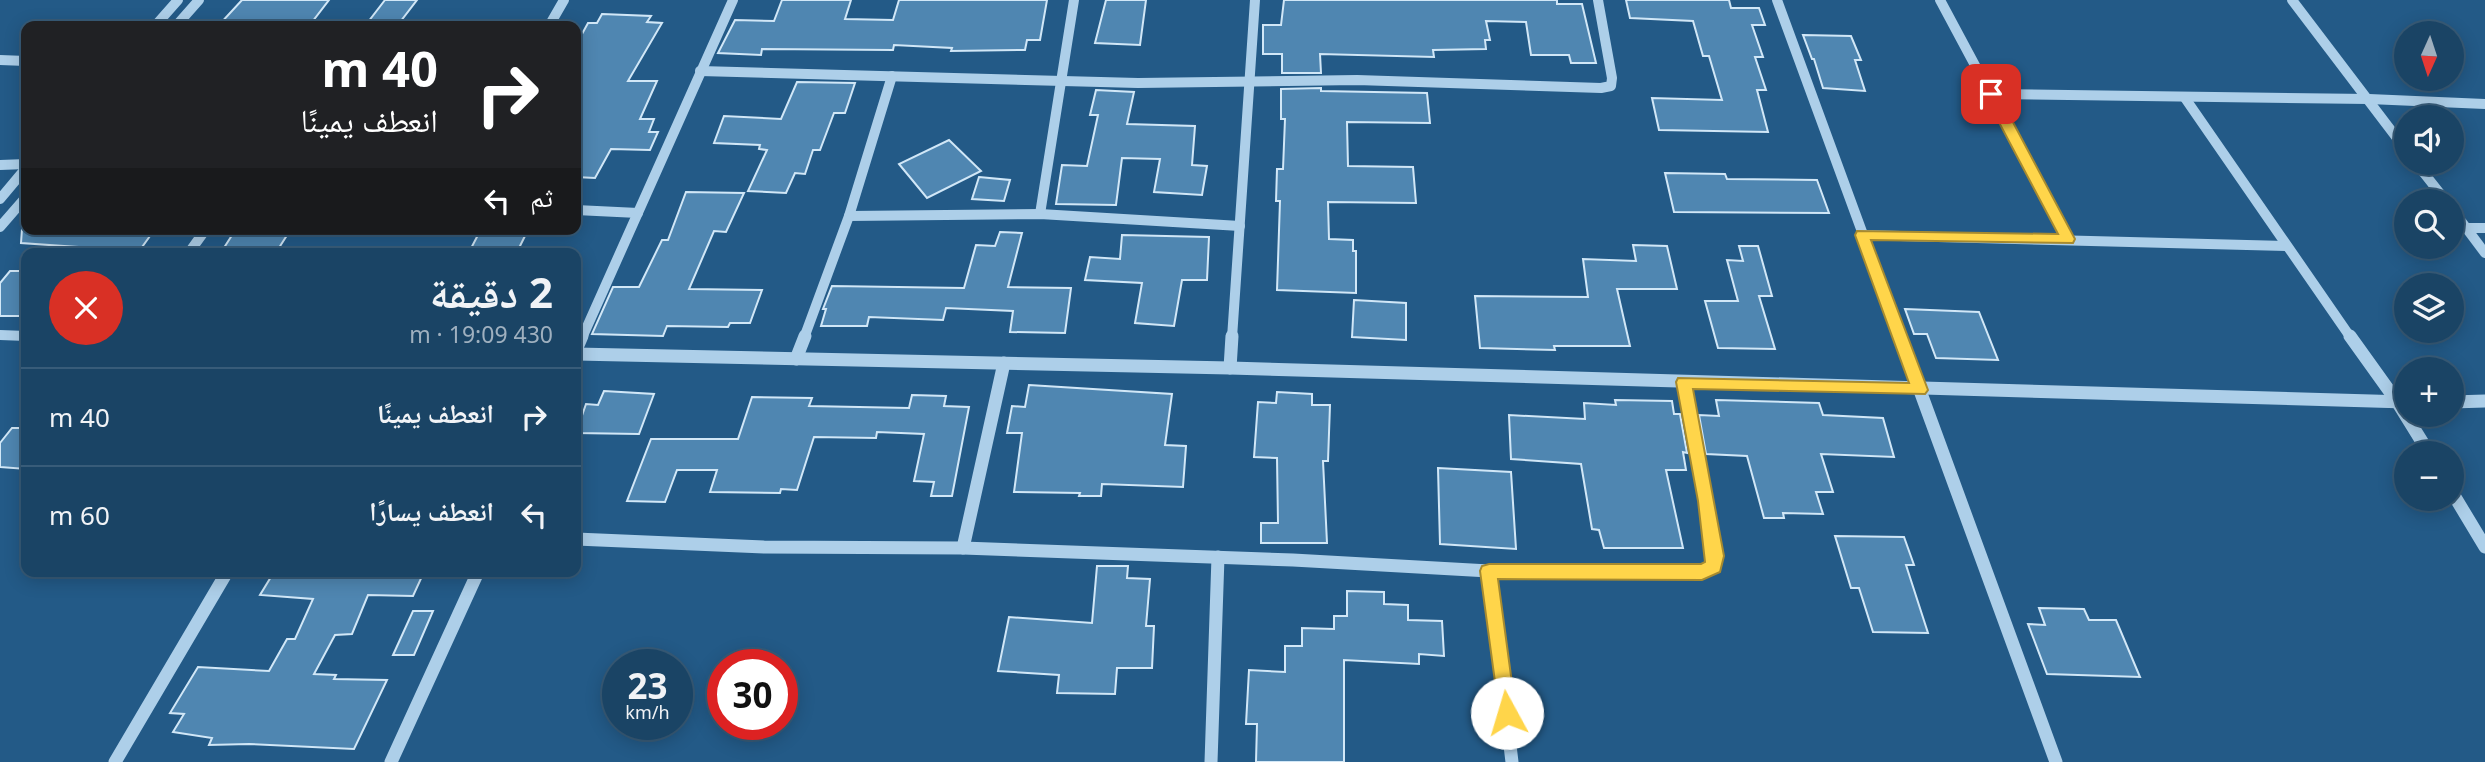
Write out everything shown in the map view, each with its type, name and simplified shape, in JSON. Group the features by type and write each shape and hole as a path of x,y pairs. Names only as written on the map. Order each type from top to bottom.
{"street":[{"path":"159,21 178,0"},
{"path":"180,21 199,0"},
{"path":"552,21 564,0"},
{"path":"581,341 733,0"},
{"path":"1040,214 1074,0"},
{"path":"1230,368 1255,0"},
{"path":"700,71 1060,81 1357,80 1601,88 1611,86 1612,78 1598,0"},
{"path":"1777,0 2056,762"},
{"path":"1940,0 2068,239"},
{"path":"2292,0 2394,133"},
{"path":"0,60 21,61"},
{"path":"796,359 849,215 892,76"},
{"path":"1991,94 2368,99 2485,104"},
{"path":"2185,98 2286,246 2394,392"},
{"path":"0,165 21,166"},
{"path":"0,199 21,172"},
{"path":"2425,175 2437,189"},
{"path":"0,227 21,203"},
{"path":"581,210 638,213"},
{"path":"849,215 1040,214 1240,226"},
{"path":"2464,225 2485,253"},
{"path":"2466,228 2485,228"},
{"path":"1862,235 2286,246"},
{"path":"0,335 21,336"},
{"path":"581,352 1230,368 2394,403"},
{"path":"963,548 1004,363"},
{"path":"581,539 764,547 963,548 1218,557 1489,571 1702,572 1713,566 1715,556 1684,382"},
{"path":"2464,402 2485,401"},
{"path":"2463,511 2485,547"},
{"path":"1211,762 1218,557"},
{"path":"1489,571 1512,762"},
{"path":"115,762 224,577"},
{"path":"391,762 476,577"}],"building":[{"path":"242,0 329,0 313,21 223,21"},
{"path":"385,0 417,0 401,21 369,21"},
{"path":"782,0 851,0 845,19 893,20 899,0 1047,0 1040,40 1027,40 1025,50 951,51 952,48 894,45 893,50 762,49 761,55 718,53 735,20 774,21"},
{"path":"1106,0 1146,0 1140,45 1095,43"},
{"path":"1284,0 1557,0 1557,4 1582,4 1596,63 1571,63 1569,55 1531,55 1526,22 1486,21 1490,40 1485,40 1486,49 1433,50 1434,57 1320,54 1321,73 1282,73 1282,54 1263,54 1263,25 1281,25"},
{"path":"1626,0 1729,0 1731,8 1759,8 1765,25 1752,25 1763,57 1755,57 1766,90 1757,90 1768,132 1659,130 1652,98 1722,100 1709,56 1703,56 1693,21 1630,18"},
{"path":"602,14 651,16 647,22 662,23 628,81 657,81 640,119 654,119 649,132 658,132 650,150 611,149 595,178 581,177 581,36 588,23 597,23"},
{"path":"1803,35 1851,36 1861,60 1855,60 1865,91 1823,88"},
{"path":"797,82 855,83 845,113 834,113 820,150 813,150 805,174 795,173 786,193 748,191 767,150 759,149 760,145 714,143 724,116 781,119"},
{"path":"1321,88 1321,91 1427,93 1430,123 1347,122 1348,166 1413,167 1416,203 1328,202 1329,239 1353,240 1353,251 1356,251 1356,293 1277,290 1280,201 1276,201 1277,169 1283,169 1285,119 1281,119 1281,89"},
{"path":"1096,90 1134,92 1127,124 1195,126 1192,165 1207,166 1202,195 1154,192 1160,159 1122,158 1116,205 1056,204 1062,165 1087,166 1098,115 1090,115"},
{"path":"949,140 981,171 927,198 899,164"},
{"path":"1665,173 1725,174 1727,179 1817,180 1829,213 1674,212"},
{"path":"979,177 1010,180 1004,201 972,199"},
{"path":"686,192 744,193 726,232 714,231 689,289 762,290 750,323 730,323 728,327 667,326 663,336 592,334 613,287 639,287 662,240 668,240"},
{"path":"1000,232 1022,233 1008,287 1071,288 1065,333 1010,332 1013,311 946,308 943,320 869,317 867,326 821,326 826,309 823,309 832,286 964,288 976,245 995,246"},
{"path":"22,235 151,235 141,248 21,243"},
{"path":"232,235 287,235 279,248 224,248"},
{"path":"478,235 526,235 519,248 471,248"},
{"path":"1122,235 1209,237 1207,280 1182,280 1174,326 1135,323 1142,283 1085,280 1090,257 1120,259"},
{"path":"1633,245 1667,246 1677,289 1617,289 1630,346 1554,346 1555,350 1480,348 1475,296 1588,297 1583,259 1636,261"},
{"path":"1739,246 1758,246 1772,296 1759,296 1775,349 1718,348 1705,301 1738,301 1727,260 1743,261"},
{"path":"10,271 21,271 21,316 0,316 0,283"},
{"path":"1354,300 1406,303 1406,340 1352,337"},
{"path":"1905,309 1979,312 1998,360 1936,358 1927,334 1914,334"},
{"path":"1029,385 1172,394 1165,445 1186,446 1183,487 1102,484 1101,496 1014,492 1022,433 1007,433 1012,406 1025,407"},
{"path":"604,391 654,394 639,434 581,433 581,418 586,404 598,405"},
{"path":"1277,392 1312,394 1312,405 1330,405 1328,461 1323,461 1327,543 1261,543 1261,523 1278,523 1277,458 1254,457 1258,402 1276,403"},
{"path":"912,395 946,396 944,406 969,407 952,496 931,496 934,482 914,481 924,434 877,432 876,438 814,437 797,490 781,489 780,493 710,492 717,470 677,470 665,502 627,501 651,439 738,439 752,397 812,398 809,406 909,408"},
{"path":"1615,400 1672,401 1674,414 1680,414 1687,453 1683,452 1686,470 1666,470 1683,548 1604,548 1599,530 1592,529 1581,464 1511,459 1509,415 1585,419 1584,403 1616,405"},
{"path":"1716,400 1819,403 1823,415 1883,418 1894,457 1821,454 1833,492 1816,492 1823,514 1783,513 1784,518 1764,518 1747,456 1706,454 1699,415 1719,416"},
{"path":"12,428 21,428 21,469 0,467 0,443"},
{"path":"1438,468 1511,472 1516,549 1440,544"},
{"path":"1835,536 1904,537 1914,565 1906,565 1928,633 1873,632 1859,588 1851,588"},
{"path":"1097,566 1128,566 1127,578 1150,579 1146,626 1154,626 1152,668 1117,668 1115,694 1057,693 1059,675 998,671 1009,617 1092,623"},
{"path":"271,577 422,577 413,596 368,595 352,634 335,635 314,674 336,675 334,679 387,680 354,749 249,744 209,745 212,738 173,732 184,714 170,713 198,667 269,671 287,639 295,639 313,599 260,595"},
{"path":"1347,591 1384,592 1384,604 1408,605 1408,620 1442,621 1444,656 1419,654 1419,664 1344,660 1344,762 1256,762 1257,724 1246,724 1249,670 1285,672 1285,646 1302,646 1302,628 1334,629 1334,616 1347,616"},
{"path":"2039,608 2084,609 2089,620 2116,620 2140,677 2047,674 2028,624 2045,625"},
{"path":"413,611 433,611 414,655 393,655"}],"route":[{"path":"1507,713 1489,571 1702,572 1713,566 1715,556 1707,501 1684,382 1920,390 1862,235 2068,239 1991,94"}]}
